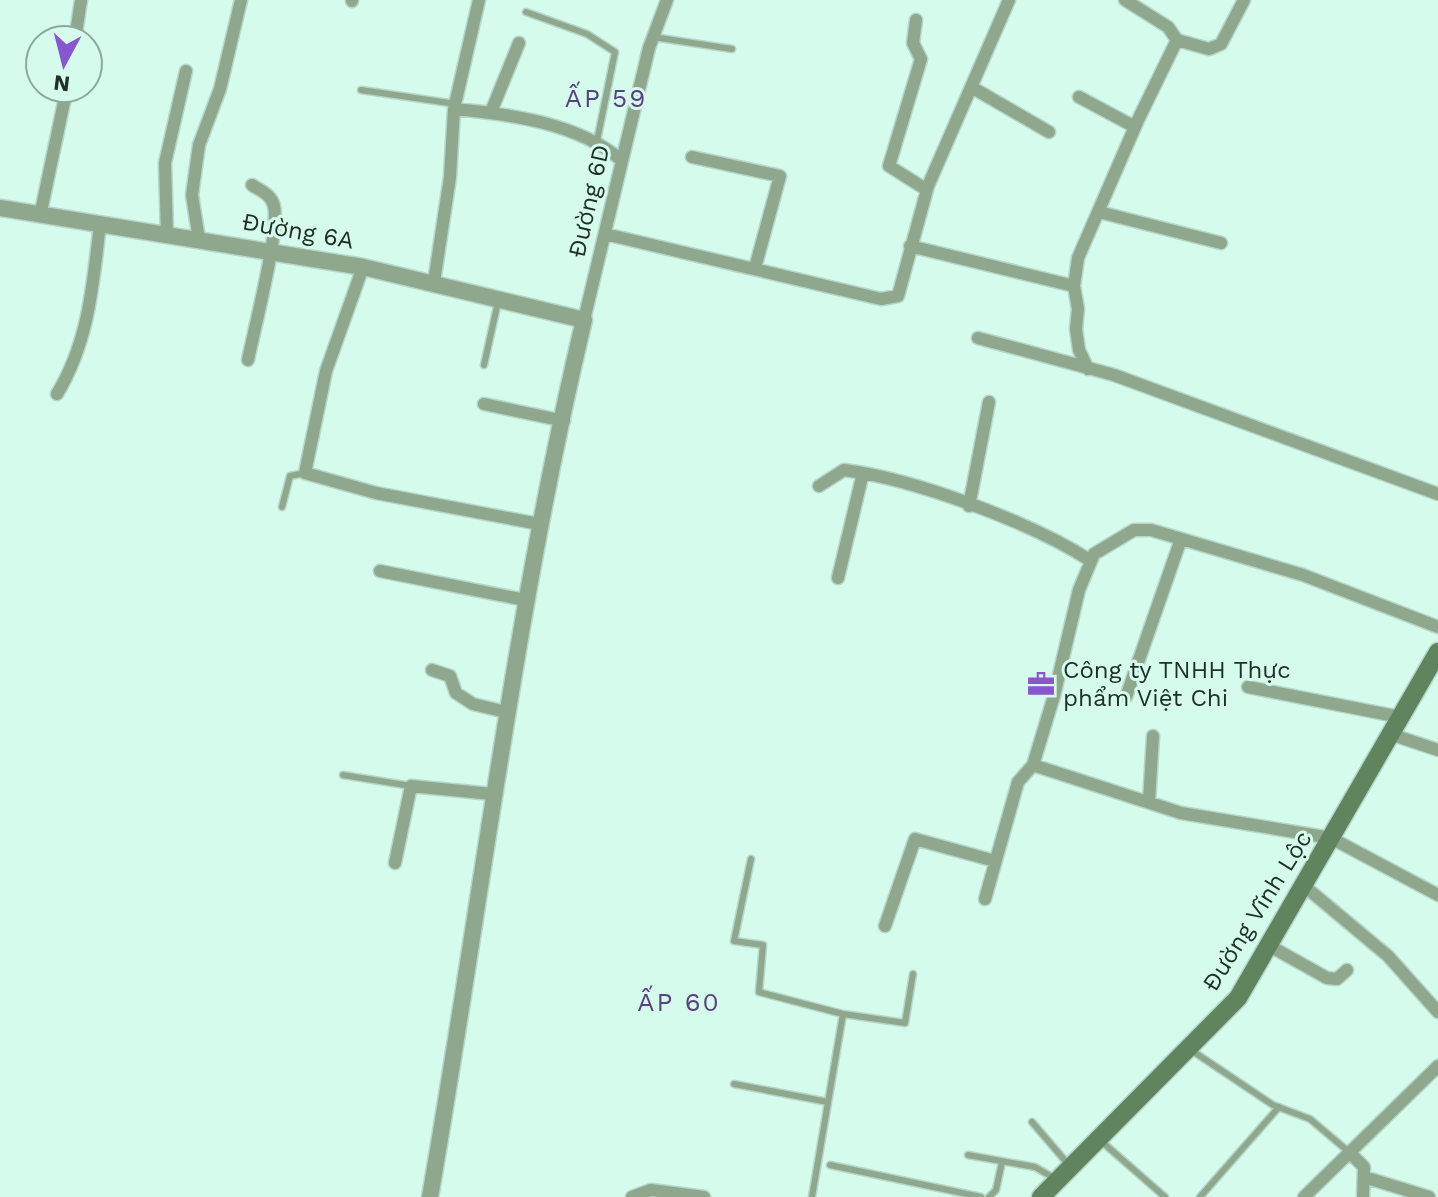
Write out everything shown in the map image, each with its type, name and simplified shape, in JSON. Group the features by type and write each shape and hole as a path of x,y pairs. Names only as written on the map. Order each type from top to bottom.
{"main road":[{"name":"Đường Vĩnh Lộc","path":"1041,1197 1238,998 1438,652"}],"street":[{"path":"77,24 81,0"},
{"path":"199,239 192,195 199,145 220,89 241,0"},
{"path":"434,282 450,177 455,107 479,0"},
{"name":"Đường 6D","path":"584,320 621,160 653,37 667,0"},
{"path":"605,234 881,299 898,296 927,190 1009,0"},
{"path":"1125,0 1168,27 1177,40 1209,49 1221,44 1244,0"},
{"path":"916,20 913,43 921,59 889,166 927,190"},
{"path":"1088,369 1079,350 1076,329 1078,309 1074,286 1078,258 1177,40"},
{"path":"491,112 519,43"},
{"path":"167,234 165,163 186,71"},
{"path":"973,88 1049,132"},
{"path":"1079,97 1135,127"},
{"path":"40,216 64,104"},
{"path":"455,107 491,112 597,141 621,160"},
{"path":"692,157 780,176 755,268"},
{"path":"248,360 270,251 274,206 268,195 252,185"},
{"name":"Đường 6A","path":"0,208 363,267 584,320"},
{"path":"1099,212 1221,243"},
{"path":"57,394 70,373 85,329 100,224"},
{"path":"910,246 1074,286"},
{"path":"363,267 326,371 305,473 376,493 539,524"},
{"path":"430,1197 525,600 584,320"},
{"path":"978,338 1088,369 1438,494"},
{"path":"969,506 989,402"},
{"path":"484,404 564,421"},
{"path":"819,486 844,470 911,485 1052,538 1091,561"},
{"path":"838,578 863,473"},
{"path":"985,899 1018,782 1033,765 1054,696 1079,590 1094,554 1134,530 1151,530 1303,575 1438,627"},
{"path":"1126,697 1181,539"},
{"path":"380,571 525,600"},
{"path":"432,670 450,676 456,693 473,704 506,712"},
{"path":"1248,687 1289,698 1400,717"},
{"path":"1390,734 1438,750"},
{"path":"1149,802 1153,736"},
{"path":"1033,765 1195,816 1331,838 1438,895"},
{"path":"395,863 411,786 492,794"},
{"path":"885,926 915,839 995,861"},
{"path":"1303,885 1388,956 1438,1012"},
{"path":"1268,945 1327,978 1337,979 1347,970"},
{"path":"1304,1197 1438,1066"},
{"path":"1351,1154 1364,1167 1363,1197"},
{"path":"1364,1177 1429,1197"},
{"path":"632,1197 651,1190 704,1197"}],"lane":[{"path":"526,12 587,34 615,52 597,141"},
{"path":"653,37 732,49"},
{"path":"361,90 455,107"},
{"path":"484,365 498,298"},
{"path":"282,507 290,476 305,473"},
{"path":"343,775 411,786"},
{"path":"751,859 734,941 763,945 759,992 843,1014 905,1023 913,974"},
{"path":"812,1197 843,1014"},
{"path":"1187,1047 1242,1087 1310,1119 1351,1154"},
{"path":"734,1084 828,1102"},
{"path":"1200,1197 1279,1107"},
{"path":"1032,1122 1063,1174"},
{"path":"1099,1139 1165,1197"},
{"path":"968,1155 1063,1174"},
{"path":"989,1197 996,1190 1002,1162"},
{"path":"830,1165 981,1197"}],"place":[{"name":"Công ty TNHH Thực phẩm Việt Chi","path":"1041,684"}],"district":[{"name":"ẤP 59","path":"606,98"},
{"name":"ẤP 60","path":"679,1002"}]}
